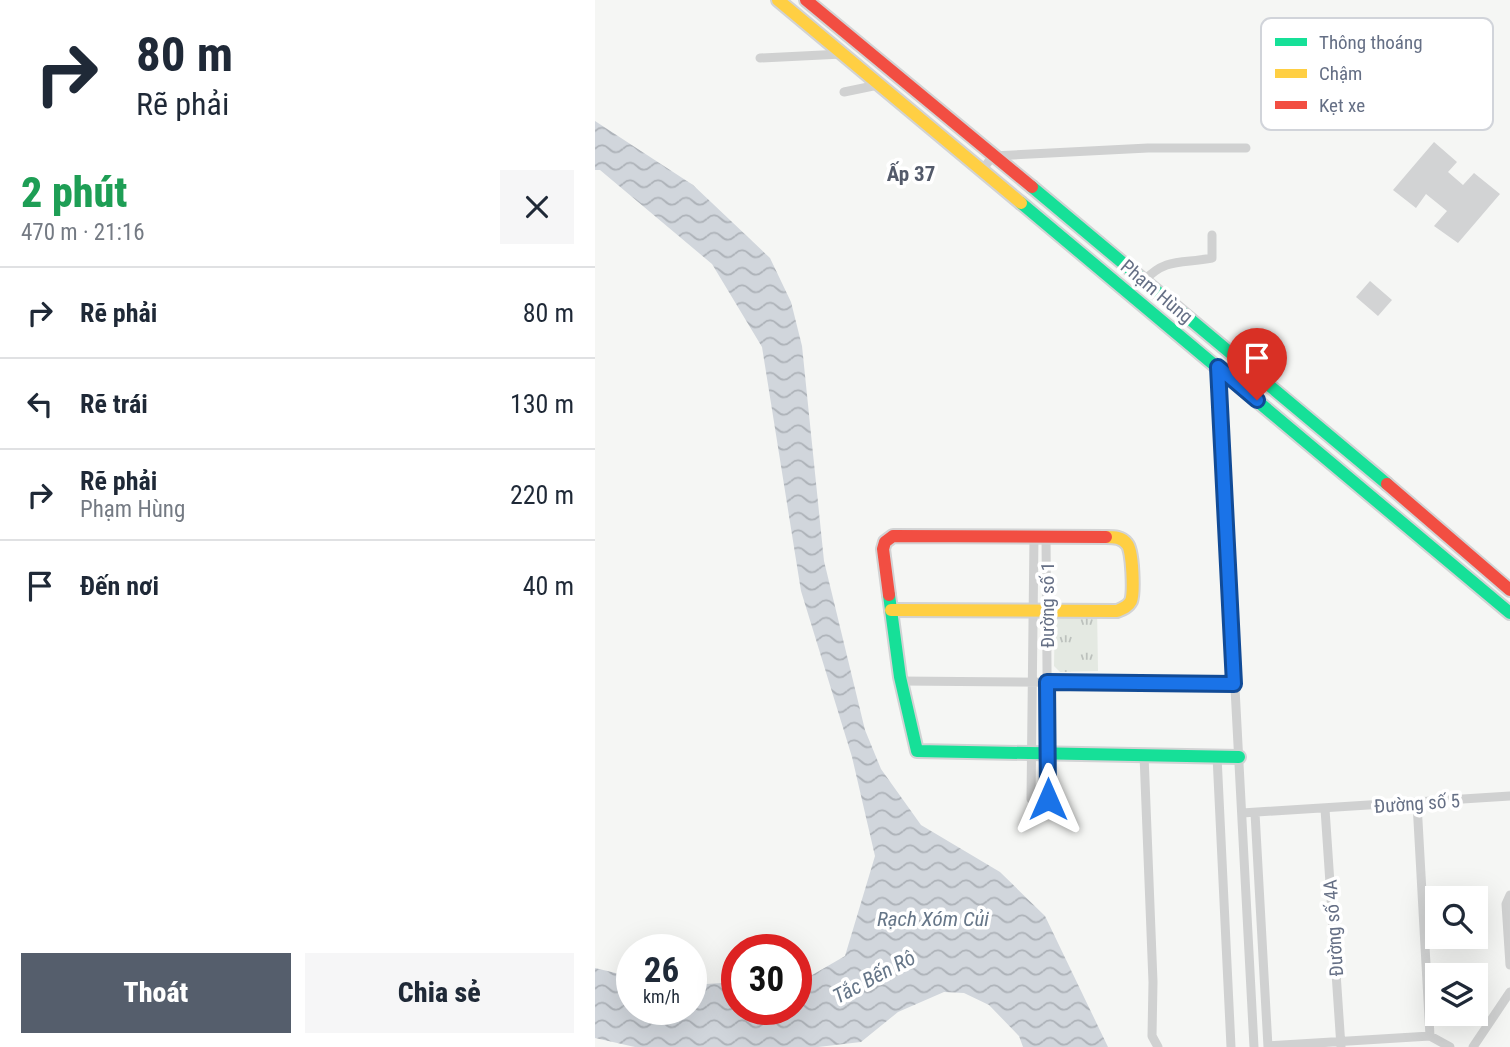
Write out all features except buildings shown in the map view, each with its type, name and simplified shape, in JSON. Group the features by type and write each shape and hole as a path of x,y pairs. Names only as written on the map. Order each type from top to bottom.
{"main road":[{"name":"Phạm Hùng","path":"778,0 1510,613"},
{"name":"Phạm Hùng","path":"806,0 1305,413 1510,590"},
{"path":"891,610 1117,611 1126,607 1132,599 1131,552 1127,543 1117,537 894,536 885,542 883,549 891,610 901,681 917,751 1239,757"}],"street":[{"path":"760,58 842,54"},
{"path":"843,92 879,85"},
{"path":"982,170 993,156 1148,148 1246,148"},
{"path":"1144,281 1167,264 1212,258 1212,235"},
{"path":"1218,367 1254,1047"},
{"path":"1031,799 1033,611 1040,536"},
{"name":"Đường số 1","path":"1040,536 1047,611 1048,799"},
{"path":"901,681 1234,684"},
{"path":"1144,755 1153,982 1152,1036 1158,1047"},
{"path":"1217,756 1231,1047"},
{"name":"Đường số 5","path":"1241,813 1510,796"},
{"path":"1417,803 1430,1036"},
{"name":"Đường số 4A","path":"1325,809 1341,1044"},
{"path":"1255,813 1268,1047 1430,1036 1450,1047"},
{"path":"1510,895 1506,904 1510,965"},
{"path":"1473,1047 1510,992"}],"green space":[{"path":"1097,607 1098,671 1060,672 1054,666 1055,615"}],"water":[{"name":"Rạch Xóm Củi","path":"595,121 693,185 770,258 791,302 802,346 824,561 865,730 881,769 921,825 1000,872 1045,916 1108,1047 1023,1047 1019,1036 989,1005 964,993 944,992 898,1012 861,1042 818,1047 635,1047 595,1038 595,968 616,973 616,1025 707,1025 707,984 721,983 721,1025 812,1025 812,975 845,956 875,856 852,757 801,591 762,347 712,264 600,170 595,170"}],"traffic: fast":[{"path":"1032,187 1387,484"},
{"path":"1021,203 1510,613"},
{"path":"889,595 900,677 917,751 1239,757"}],"traffic: slow":[{"path":"778,0 1021,203"},
{"path":"891,610 1117,611 1127,606 1132,597 1131,554 1123,540 1106,537"}],"traffic: jam":[{"path":"806,0 1032,187"},
{"path":"1387,484 1510,590"},
{"path":"889,595 883,549 885,542 893,536 1106,537"}],"district":[{"name":"Ấp 37","path":"911,174"}],"route":[{"path":"1048,799 1047,682 1234,684 1218,367 1257,400"}],"water label":[{"name":"Tắc Bến Rô","path":"874,977"}]}
